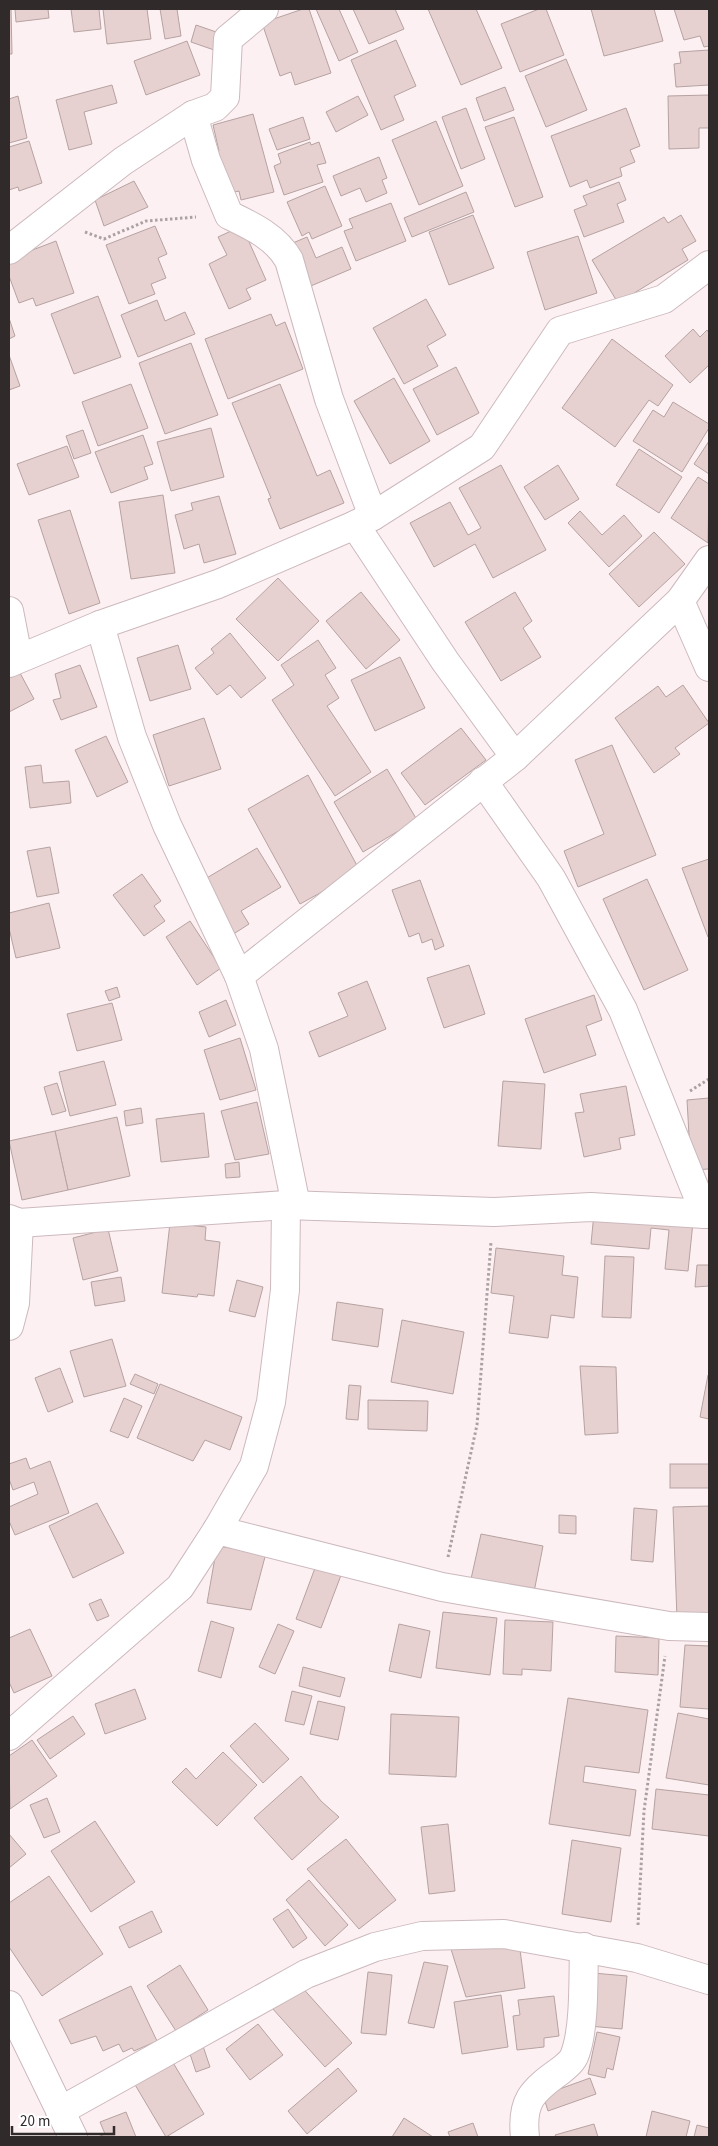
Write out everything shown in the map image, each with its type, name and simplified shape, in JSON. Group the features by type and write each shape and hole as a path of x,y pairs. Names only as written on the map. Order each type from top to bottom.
{"street":[{"path":"9,250 123,161 193,115 215,107 226,97 228,39 264,9"},
{"path":"193,115 206,160 229,215 260,231 282,248 289,260 364,521 445,661 515,757"},
{"path":"9,611 13,660 100,625 218,584 364,521 482,447 560,331 664,299 709,265"},
{"path":"239,976 515,757 680,601 709,560"},
{"path":"680,601 709,667"},
{"path":"9,1736 180,1587 218,1530 254,1466 270,1402 285,1290 291,1205 264,1049 239,976 160,807 132,737 100,625"},
{"path":"9,1326 15,1302 14,1221 291,1205 494,1212 592,1207 707,1213 623,1010 550,878 483,782"},
{"path":"218,1530 442,1587 669,1626 709,1627"},
{"path":"60,2111 306,1974 375,1946 422,1936 504,1934 637,1958 709,1980"},
{"path":"526,2137 523,2121 528,2100 536,2090 565,2067 574,2056 580,2036 584,1947"},
{"path":"9,2005 16,2040 60,2111 73,2137"}],"path":[{"path":"48,221 104,239 146,220 229,215"},
{"path":"442,1587 477,1425 494,1212"},
{"path":"637,1958 644,1811 669,1626"}],"building":[{"path":"9,9 11,9 12,54 9,54"},
{"path":"15,9 48,9 49,18 16,22"},
{"path":"71,9 99,9 101,29 74,32"},
{"path":"103,9 147,9 151,39 107,44"},
{"path":"160,9 177,9 181,36 165,39"},
{"path":"303,9 309,9 331,73 295,85 291,72 280,76 262,23"},
{"path":"316,9 339,9 358,52 339,61"},
{"path":"353,9 395,9 404,29 369,44"},
{"path":"428,9 476,9 502,68 461,85"},
{"path":"539,9 546,9 564,55 520,72 501,24"},
{"path":"591,9 654,9 663,41 604,56"},
{"path":"674,9 709,9 709,46 704,47 700,36 684,40"},
{"path":"196,25 222,34 217,51 191,42"},
{"path":"396,40 416,86 394,96 404,120 381,130 351,60"},
{"path":"187,41 200,75 146,95 134,61"},
{"path":"709,50 709,85 676,87 674,64 681,63 679,52"},
{"path":"566,59 587,110 546,127 525,76"},
{"path":"112,85 117,103 84,112 92,144 69,150 56,100"},
{"path":"505,87 514,110 484,121 476,98"},
{"path":"709,95 709,128 699,128 699,148 669,149 668,96"},
{"path":"18,96 27,138 9,143 9,99"},
{"path":"358,96 368,115 336,132 326,112"},
{"path":"466,108 485,159 461,169 442,117"},
{"path":"626,108 640,146 630,150 635,162 620,168 622,176 590,188 587,180 570,187 551,136"},
{"path":"253,114 274,192 241,200 239,191 230,193 210,153 219,151 213,125"},
{"path":"303,117 310,139 277,150 269,129"},
{"path":"514,117 543,197 515,207 485,127"},
{"path":"436,121 463,186 419,205 392,140"},
{"path":"29,141 42,183 19,191 18,187 9,190 9,147"},
{"path":"310,142 311,145 319,142 326,163 317,165 323,182 284,195 274,166 281,163 278,154"},
{"path":"379,157 387,178 382,180 387,193 366,202 360,188 341,196 333,176"},
{"path":"134,181 148,207 104,226 95,200"},
{"path":"619,182 626,200 617,204 624,222 584,237 574,210 587,205 583,196"},
{"path":"325,186 342,226 312,239 309,232 302,236 287,202"},
{"path":"466,192 474,212 412,237 404,218"},
{"path":"391,203 406,241 356,261 344,231 353,228 349,219"},
{"path":"473,215 494,268 449,285 429,232"},
{"path":"681,215 696,241 682,249 688,260 618,303 592,260 664,217 668,223"},
{"path":"155,226 167,254 158,258 166,278 151,284 155,294 129,304 106,245"},
{"path":"242,226 266,280 246,289 251,299 229,309 209,264 227,255 218,237"},
{"path":"578,236 597,293 545,310 527,252"},
{"path":"307,237 316,258 342,247 351,269 306,288 288,245"},
{"path":"56,241 74,293 36,306 33,298 19,303 9,276 9,259"},
{"path":"98,296 121,357 74,374 51,314"},
{"path":"426,299 446,335 427,346 438,366 404,384 373,328"},
{"path":"157,300 165,321 185,312 195,334 138,357 121,315"},
{"path":"271,314 276,326 285,322 303,369 228,399 205,339"},
{"path":"9,318 15,336 9,339"},
{"path":"693,329 700,337 707,330 709,333 709,365 690,383 665,356"},
{"path":"612,339 673,385 658,406 649,400 615,447 562,408"},
{"path":"191,343 218,415 165,434 139,363"},
{"path":"9,355 20,386 9,390"},
{"path":"456,367 479,413 437,435 413,389"},
{"path":"394,378 430,441 390,464 354,401"},
{"path":"131,384 148,428 98,446 82,402"},
{"path":"280,384 317,476 330,470 344,503 280,529 268,499 271,498 232,403"},
{"path":"673,402 709,424 709,428 682,472 633,441 653,410 664,417"},
{"path":"211,428 224,477 171,491 157,442"},
{"path":"83,430 91,453 74,459 66,436"},
{"path":"143,435 153,464 144,467 148,479 111,493 95,452"},
{"path":"709,441 709,474 694,464"},
{"path":"67,446 79,477 29,495 17,464"},
{"path":"639,449 682,477 659,513 616,485"},
{"path":"501,465 546,550 493,578 475,544 434,567 410,523 450,502 468,535 481,528 459,488"},
{"path":"558,465 579,499 545,520 524,487"},
{"path":"698,477 709,484 708,543 671,518"},
{"path":"163,495 175,573 131,579 119,502"},
{"path":"219,496 236,554 204,563 199,544 184,549 175,515 193,510 191,503"},
{"path":"70,510 100,603 69,614 38,520"},
{"path":"580,511 602,535 624,515 642,536 609,567 568,523"},
{"path":"654,532 685,564 639,607 609,574"},
{"path":"278,578 319,621 278,661 236,619"},
{"path":"361,592 400,640 366,669 326,621"},
{"path":"515,592 532,621 523,628 541,657 501,681 465,622"},
{"path":"230,633 266,678 241,698 230,685 217,695 195,668 214,653 211,649"},
{"path":"318,640 336,668 325,675 339,698 327,706 371,772 335,796 272,700 294,685 281,665"},
{"path":"178,645 191,689 150,701 137,658"},
{"path":"400,657 425,708 375,731 351,680"},
{"path":"80,665 97,707 61,720 53,700 61,698 55,674"},
{"path":"20,673 34,699 9,712 9,678"},
{"path":"683,685 709,723 675,748 680,754 654,773 615,718 658,686 666,697"},
{"path":"204,718 221,769 169,786 153,735"},
{"path":"461,728 486,760 425,805 401,773"},
{"path":"106,736 128,782 97,797 75,750"},
{"path":"612,745 656,855 578,887 564,851 604,834 575,760"},
{"path":"41,765 43,783 69,781 71,803 30,808 25,767"},
{"path":"387,769 417,820 363,852 334,802"},
{"path":"308,775 360,871 300,904 248,809"},
{"path":"50,847 59,893 37,897 27,851"},
{"path":"257,848 281,887 241,911 249,924 232,935 200,882"},
{"path":"709,859 709,936 708,937 682,868"},
{"path":"142,874 161,901 154,906 165,921 144,936 113,895"},
{"path":"647,879 688,970 644,990 603,899"},
{"path":"420,880 444,946 435,950 432,939 422,943 419,933 409,937 392,890"},
{"path":"49,903 60,948 16,958 9,928 9,913"},
{"path":"190,921 221,968 197,985 166,937"},
{"path":"469,965 485,1014 444,1028 427,978"},
{"path":"367,981 386,1029 319,1057 309,1032 348,1016 338,993"},
{"path":"117,987 120,997 109,1001 105,991"},
{"path":"594,995 602,1020 586,1026 596,1055 544,1073 525,1019"},
{"path":"226,1000 236,1025 209,1037 199,1012"},
{"path":"112,1003 122,1040 77,1051 67,1014"},
{"path":"240,1038 256,1090 220,1100 204,1050"},
{"path":"104,1061 116,1105 70,1116 59,1072"},
{"path":"503,1081 545,1084 541,1149 498,1146"},
{"path":"57,1083 66,1111 52,1115 44,1087"},
{"path":"626,1086 635,1135 619,1138 621,1149 584,1157 575,1113 584,1112 580,1094"},
{"path":"709,1098 709,1169 691,1170 687,1100"},
{"path":"257,1102 269,1154 235,1160 221,1111"},
{"path":"141,1108 143,1123 126,1126 124,1111"},
{"path":"204,1113 209,1157 161,1162 156,1119"},
{"path":"117,1117 130,1176 68,1190 55,1131"},
{"path":"55,1131 68,1190 22,1200 9,1141"},
{"path":"239,1162 240,1177 226,1178 225,1164"},
{"path":"594,1213 693,1222 688,1271 665,1269 669,1230 651,1228 649,1249 591,1244"},
{"path":"170,1223 206,1227 205,1240 220,1242 214,1296 198,1294 197,1297 162,1293"},
{"path":"108,1229 118,1271 83,1280 73,1238"},
{"path":"496,1248 564,1256 562,1275 578,1277 574,1318 551,1315 548,1338 509,1333 514,1296 491,1293"},
{"path":"605,1256 634,1257 631,1318 602,1317"},
{"path":"697,1265 709,1265 709,1286 695,1287"},
{"path":"121,1277 125,1301 95,1306 91,1282"},
{"path":"237,1280 263,1287 255,1317 229,1311"},
{"path":"337,1302 383,1309 378,1347 332,1340"},
{"path":"402,1320 464,1332 453,1394 391,1382"},
{"path":"112,1339 126,1386 84,1397 70,1351"},
{"path":"580,1366 616,1367 618,1433 585,1435"},
{"path":"60,1368 73,1402 48,1412 35,1378"},
{"path":"135,1374 158,1384 154,1394 130,1384"},
{"path":"709,1376 709,1419 700,1417"},
{"path":"160,1384 242,1417 230,1450 205,1440 193,1461 137,1438"},
{"path":"349,1385 361,1386 358,1420 346,1419"},
{"path":"124,1398 142,1406 128,1438 110,1431"},
{"path":"368,1400 428,1401 427,1431 368,1429"},
{"path":"26,1458 30,1469 50,1461 69,1513 15,1535 9,1521 9,1507 38,1494 34,1482 13,1490 9,1479 9,1464"},
{"path":"670,1464 709,1464 709,1488 670,1488"},
{"path":"97,1503 124,1553 73,1578 49,1526"},
{"path":"709,1506 709,1618 677,1619 673,1507"},
{"path":"634,1508 657,1510 653,1562 631,1560"},
{"path":"559,1515 576,1516 576,1534 559,1533"},
{"path":"481,1534 543,1546 534,1592 471,1579"},
{"path":"217,1546 266,1553 251,1610 207,1603"},
{"path":"318,1560 343,1570 321,1628 296,1619"},
{"path":"101,1599 109,1616 97,1621 89,1604"},
{"path":"443,1612 497,1618 490,1675 436,1668"},
{"path":"505,1620 553,1622 551,1671 522,1669 522,1675 503,1674"},
{"path":"211,1621 234,1628 221,1678 198,1671"},
{"path":"278,1624 294,1631 275,1674 259,1667"},
{"path":"399,1624 430,1631 421,1678 389,1671"},
{"path":"30,1629 52,1676 14,1693 9,1682 9,1638"},
{"path":"616,1636 659,1638 658,1675 615,1672"},
{"path":"685,1645 709,1646 709,1709 680,1707"},
{"path":"303,1667 345,1678 340,1697 299,1686"},
{"path":"135,1689 146,1719 105,1734 95,1704"},
{"path":"292,1691 312,1696 304,1725 285,1721"},
{"path":"568,1698 648,1710 639,1773 585,1766 583,1782 636,1790 630,1836 549,1824"},
{"path":"318,1701 345,1707 338,1740 310,1734"},
{"path":"678,1713 709,1719 709,1785 666,1778"},
{"path":"391,1714 459,1717 456,1777 389,1774"},
{"path":"73,1716 85,1734 50,1759 37,1740"},
{"path":"255,1723 289,1759 263,1783 230,1746"},
{"path":"32,1740 57,1776 10,1809 9,1756"},
{"path":"223,1752 257,1785 217,1826 172,1782 186,1768 196,1779"},
{"path":"301,1776 321,1801 339,1817 292,1860 254,1818"},
{"path":"656,1789 709,1795 709,1836 652,1829"},
{"path":"47,1798 60,1832 44,1838 30,1805"},
{"path":"95,1821 135,1882 91,1912 51,1851"},
{"path":"448,1824 455,1891 429,1894 421,1827"},
{"path":"9,1834 26,1854 9,1868"},
{"path":"346,1839 396,1900 359,1929 307,1869"},
{"path":"572,1840 621,1848 611,1922 562,1914"},
{"path":"49,1876 103,1954 42,1996 9,1947 9,1903"},
{"path":"309,1880 348,1925 325,1946 286,1900"},
{"path":"288,1909 307,1938 293,1948 273,1919"},
{"path":"152,1911 162,1932 129,1948 119,1927"},
{"path":"519,1942 525,1988 466,1997 450,1946"},
{"path":"424,1962 448,1966 434,2028 408,2023"},
{"path":"180,1965 208,2010 176,2031 147,1986"},
{"path":"368,1972 392,1975 386,2035 361,2033"},
{"path":"593,1973 627,1976 622,2029 589,2026"},
{"path":"299,1984 352,2043 325,2067 272,2008"},
{"path":"131,1986 157,2041 134,2051 132,2048 123,2052 119,2044 103,2051 96,2036 71,2044 59,2020"},
{"path":"501,1995 508,2047 462,2054 454,2002"},
{"path":"554,1996 559,2036 544,2038 544,2047 517,2050 513,2016 520,2015 518,2000"},
{"path":"258,2024 283,2055 250,2080 226,2049"},
{"path":"597,2032 620,2037 613,2070 607,2068 605,2078 588,2074"},
{"path":"202,2043 210,2067 196,2072 188,2048"},
{"path":"172,2061 204,2114 166,2137 134,2083"},
{"path":"338,2068 357,2091 307,2134 288,2111"},
{"path":"590,2078 596,2094 548,2111 543,2095"},
{"path":"652,2111 690,2121 686,2137 646,2137"},
{"path":"126,2112 136,2137 98,2137 105,2134 100,2122"},
{"path":"404,2118 433,2137 392,2137"},
{"path":"473,2123 478,2137 450,2137 448,2132"},
{"path":"594,2124 598,2137 556,2137 555,2135"},
{"path":"697,2125 709,2128 709,2137 694,2137"}]}
